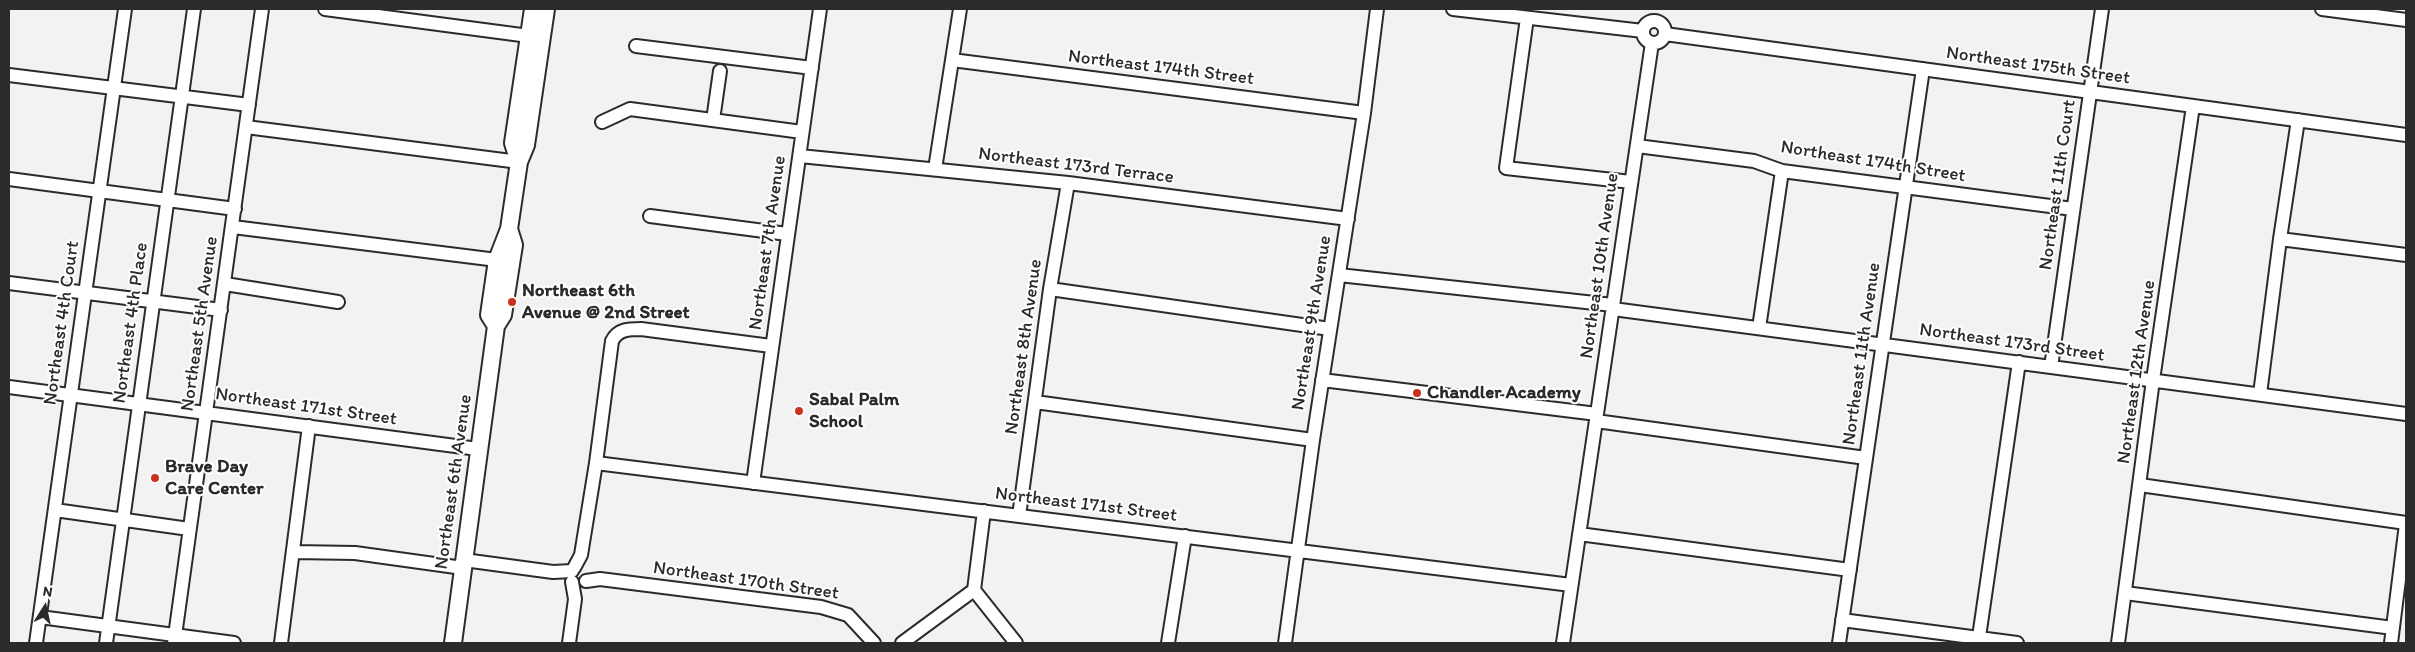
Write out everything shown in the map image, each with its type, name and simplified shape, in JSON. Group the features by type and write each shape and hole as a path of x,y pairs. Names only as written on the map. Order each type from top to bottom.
{"main road":[{"name":"Northeast 6th Avenue","path":"518,162 513,143 533,9"},
{"name":"Northeast 6th Avenue","path":"496,326 489,315 497,260 509,229 518,162 526,145 546,9"},
{"name":"Northeast 6th Avenue","path":"453,643 496,326 503,315 514,245 509,229"}],"street":[{"name":"Northeast 4th Court","path":"36,643 125,9"},
{"name":"Northeast 4th Place","path":"106,643 194,9"},
{"name":"Northeast 5th Avenue","path":"174,639 262,9"},
{"path":"326,9 529,36"},
{"name":"Northeast 7th Avenue","path":"753,483 820,9"},
{"path":"935,168 960,9"},
{"name":"Northeast 9th Avenue","path":"1285,643 1313,440 1364,113 1377,9"},
{"path":"1454,9 1643,31"},
{"name":"Northeast 11th Court","path":"2051,367 2102,9"},
{"path":"2322,9 2406,20"},
{"path":"1656,15 1665,34 1660,42 1652,43 1646,40 1643,31 1646,24 1656,15"},
{"path":"1526,18 1506,168 1631,182"},
{"name":"Northeast 175th Street","path":"1665,34 2406,135"},
{"name":"Northeast 10th Avenue","path":"1562,643 1652,43"},
{"path":"636,46 812,68"},
{"name":"Northeast 174th Street","path":"952,60 1364,113"},
{"name":"Northeast 11th Avenue","path":"1839,643 1923,69"},
{"path":"713,120 720,71"},
{"path":"9,75 249,105"},
{"name":"Northeast 12th Avenue","path":"2118,643 2153,380 2193,106"},
{"path":"602,122 630,109 802,132"},
{"path":"2260,394 2298,120"},
{"path":"246,127 518,162"},
{"name":"Northeast 174th Street","path":"1637,146 1754,161 1782,170 1906,188 2073,209"},
{"name":"Northeast 173rd Terrace","path":"800,156 935,168 1068,183 1348,219"},
{"path":"1758,328 1782,170"},
{"path":"9,179 235,209"},
{"name":"Northeast 8th Avenue","path":"1018,516 1050,289 1068,183"},
{"path":"650,216 787,234"},
{"path":"232,227 497,260"},
{"path":"2280,239 2406,255"},
{"name":"Northeast 173rd Street","path":"1339,275 1613,307 2406,414"},
{"path":"9,283 221,310"},
{"path":"225,284 338,302"},
{"path":"1050,289 1330,328"},
{"path":"569,643 596,464 612,340 619,332 628,329 641,329 771,346"},
{"path":"1979,637 2019,362"},
{"path":"1322,380 1866,458"},
{"name":"Northeast 171st Street","path":"9,386 478,449"},
{"path":"1035,402 1313,440"},
{"path":"281,643 309,426"},
{"name":"Northeast 171st Street","path":"596,464 1571,585"},
{"path":"2140,485 2406,524 2405,555 2391,643"},
{"path":"55,510 189,529"},
{"path":"984,511 974,590 1016,643"},
{"path":"1579,534 1850,570"},
{"path":"1168,643 1185,536"},
{"name":"Northeast 170th Street","path":"294,552 355,553 553,572 821,607 848,615 874,643"},
{"path":"902,643 974,590"},
{"path":"2125,593 2393,628"},
{"path":"40,617 109,626 174,639 234,643"},
{"path":"1842,620 2018,643"}],"place":[{"name":"Northeast 6th Avenue @ 2nd Street","path":"512,302"},
{"name":"Chandler Academy","path":"1417,393"},
{"name":"Sabal Palm School","path":"799,411"},
{"name":"Brave Day Care Center","path":"155,478"}]}
